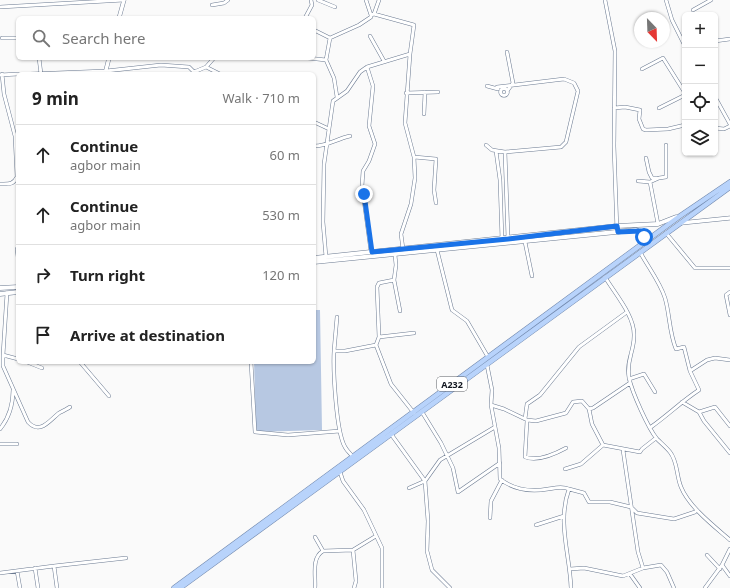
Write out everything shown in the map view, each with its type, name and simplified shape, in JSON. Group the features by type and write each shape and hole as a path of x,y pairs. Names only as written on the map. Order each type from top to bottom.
{"highway":[{"name":"A232","path":"180,588 391,434 488,357 680,216 730,182"},
{"name":"A232","path":"174,588 353,457 415,414 422,412 666,232 730,187"}],"main road":[{"path":"316,258 502,240 617,226 658,224 680,216"},
{"path":"316,262 636,230 643,234 645,242"},
{"path":"0,288 16,287"},
{"path":"0,294 16,292"}],"street":[{"path":"0,7 124,0 120,16"},
{"path":"212,5 224,3 228,0"},
{"path":"306,16 312,4 311,0"},
{"path":"318,0 335,7"},
{"path":"366,0 372,15"},
{"path":"330,38 359,25 371,17 379,0"},
{"path":"605,0 615,51 614,108 618,232"},
{"path":"666,0 672,20 682,40"},
{"path":"693,10 712,0"},
{"path":"372,15 414,25 406,93 405,123 414,157 415,178 411,204 401,234 403,250"},
{"path":"316,31 330,38"},
{"path":"370,36 384,61"},
{"path":"2,38 16,38"},
{"path":"330,38 326,60 334,78 337,97"},
{"path":"718,40 730,38"},
{"path":"507,52 513,86"},
{"path":"326,257 323,222 327,146 333,101 347,91 360,72 367,67 410,54"},
{"path":"642,69 663,58 682,89"},
{"path":"316,59 326,60"},
{"path":"39,60 40,72"},
{"path":"109,60 106,72 171,65 188,67 193,72"},
{"path":"196,72 206,67 212,60"},
{"path":"206,67 216,72"},
{"path":"367,67 373,86 369,126 375,144 369,161 363,171 362,186 372,252"},
{"path":"16,74 1,74 14,136 16,163"},
{"path":"486,145 496,151 506,152 562,147 566,142 578,91 574,83 564,79 494,89 487,86"},
{"path":"496,88 500,92 503,88 507,91 513,86"},
{"path":"424,114 425,92"},
{"path":"406,93 438,92"},
{"path":"659,108 682,96"},
{"path":"718,103 730,125 724,129 718,128"},
{"path":"614,108 625,107 640,110 639,119 643,129 646,130 668,129 682,126"},
{"path":"316,123 329,129"},
{"path":"316,146 327,146 337,139 350,136"},
{"path":"646,158 648,172 652,178 666,177 666,145"},
{"path":"496,151 502,214 502,240"},
{"path":"506,152 508,239"},
{"path":"414,157 436,159 434,190 436,203"},
{"path":"638,180 650,182 659,178"},
{"path":"0,184 14,183 16,179"},
{"path":"650,182 658,224"},
{"path":"678,224 730,218"},
{"path":"666,232 695,268 730,268"},
{"path":"525,242 532,276"},
{"path":"437,250 452,310 467,322 488,357"},
{"path":"640,252 661,288 665,300 668,324 673,342 676,349 684,348 690,371 699,390 682,402 670,414 651,427"},
{"path":"395,255 396,265 394,280 400,311"},
{"path":"605,277 627,312 634,330 628,367 630,381 643,415 656,438 670,452 676,464 681,487 708,521 730,540"},
{"path":"394,280 382,282 377,287 379,337 376,345 391,384 415,414"},
{"path":"730,292 726,294 730,315"},
{"path":"7,293 3,366 28,422 36,428 49,424 59,413 70,407"},
{"path":"566,448 555,454 544,457 525,457 527,404 540,395 579,347 627,312"},
{"path":"337,317 334,351 334,382 340,432 345,447 353,457"},
{"path":"379,337 414,333"},
{"path":"334,351 345,351 376,345"},
{"path":"3,355 16,358"},
{"path":"690,371 708,360 715,358 730,360"},
{"path":"32,364 42,368"},
{"path":"82,364 109,396"},
{"path":"251,364 254,432 288,435 340,432"},
{"path":"487,365 492,390 491,405 502,480 491,501 490,518"},
{"path":"589,409 593,408 630,381 644,374 655,392"},
{"path":"0,429 6,420 11,405 12,389"},
{"path":"491,405 504,409 526,420 536,420 566,413 573,402 582,401 589,409 592,424 603,445 640,452 656,438"},
{"path":"682,402 699,412 704,421 730,453"},
{"path":"699,412 715,407 730,426"},
{"path":"422,412 441,443 452,468 458,492 500,463"},
{"path":"409,488 425,481 440,460 495,427"},
{"path":"391,434 425,481 428,521 427,551 432,570 450,588"},
{"path":"0,444 17,444"},
{"path":"565,469 581,464 603,445"},
{"path":"623,450 638,552 643,568"},
{"path":"340,472 343,481 364,510 382,548 382,588"},
{"path":"502,480 512,487 519,489 539,490 561,487 570,489 584,493 589,502 610,502 631,507 637,513 674,519 694,512"},
{"path":"570,489 564,516 563,532 570,569 571,588"},
{"path":"536,525 564,516"},
{"path":"315,588 315,564 320,553 323,551 353,550 376,536"},
{"path":"316,537 323,551"},
{"path":"705,588 720,569 730,549"},
{"path":"353,550 356,574 354,588"},
{"path":"707,555 720,569"},
{"path":"0,573 126,558"},
{"path":"570,569 584,568 623,576 643,568 661,565 667,572 674,588"},
{"path":"722,565 730,576"},
{"path":"54,566 57,588"},
{"path":"35,568 38,588"},
{"path":"17,571 20,588"},
{"path":"630,574 640,588"}],"shaded area":[{"path":"316,310 320,310 322,430 256,432 254,364 316,364"}],"route":[{"path":"364,194 372,252 508,239 617,226 618,232 636,230 641,231 644,237"}]}
